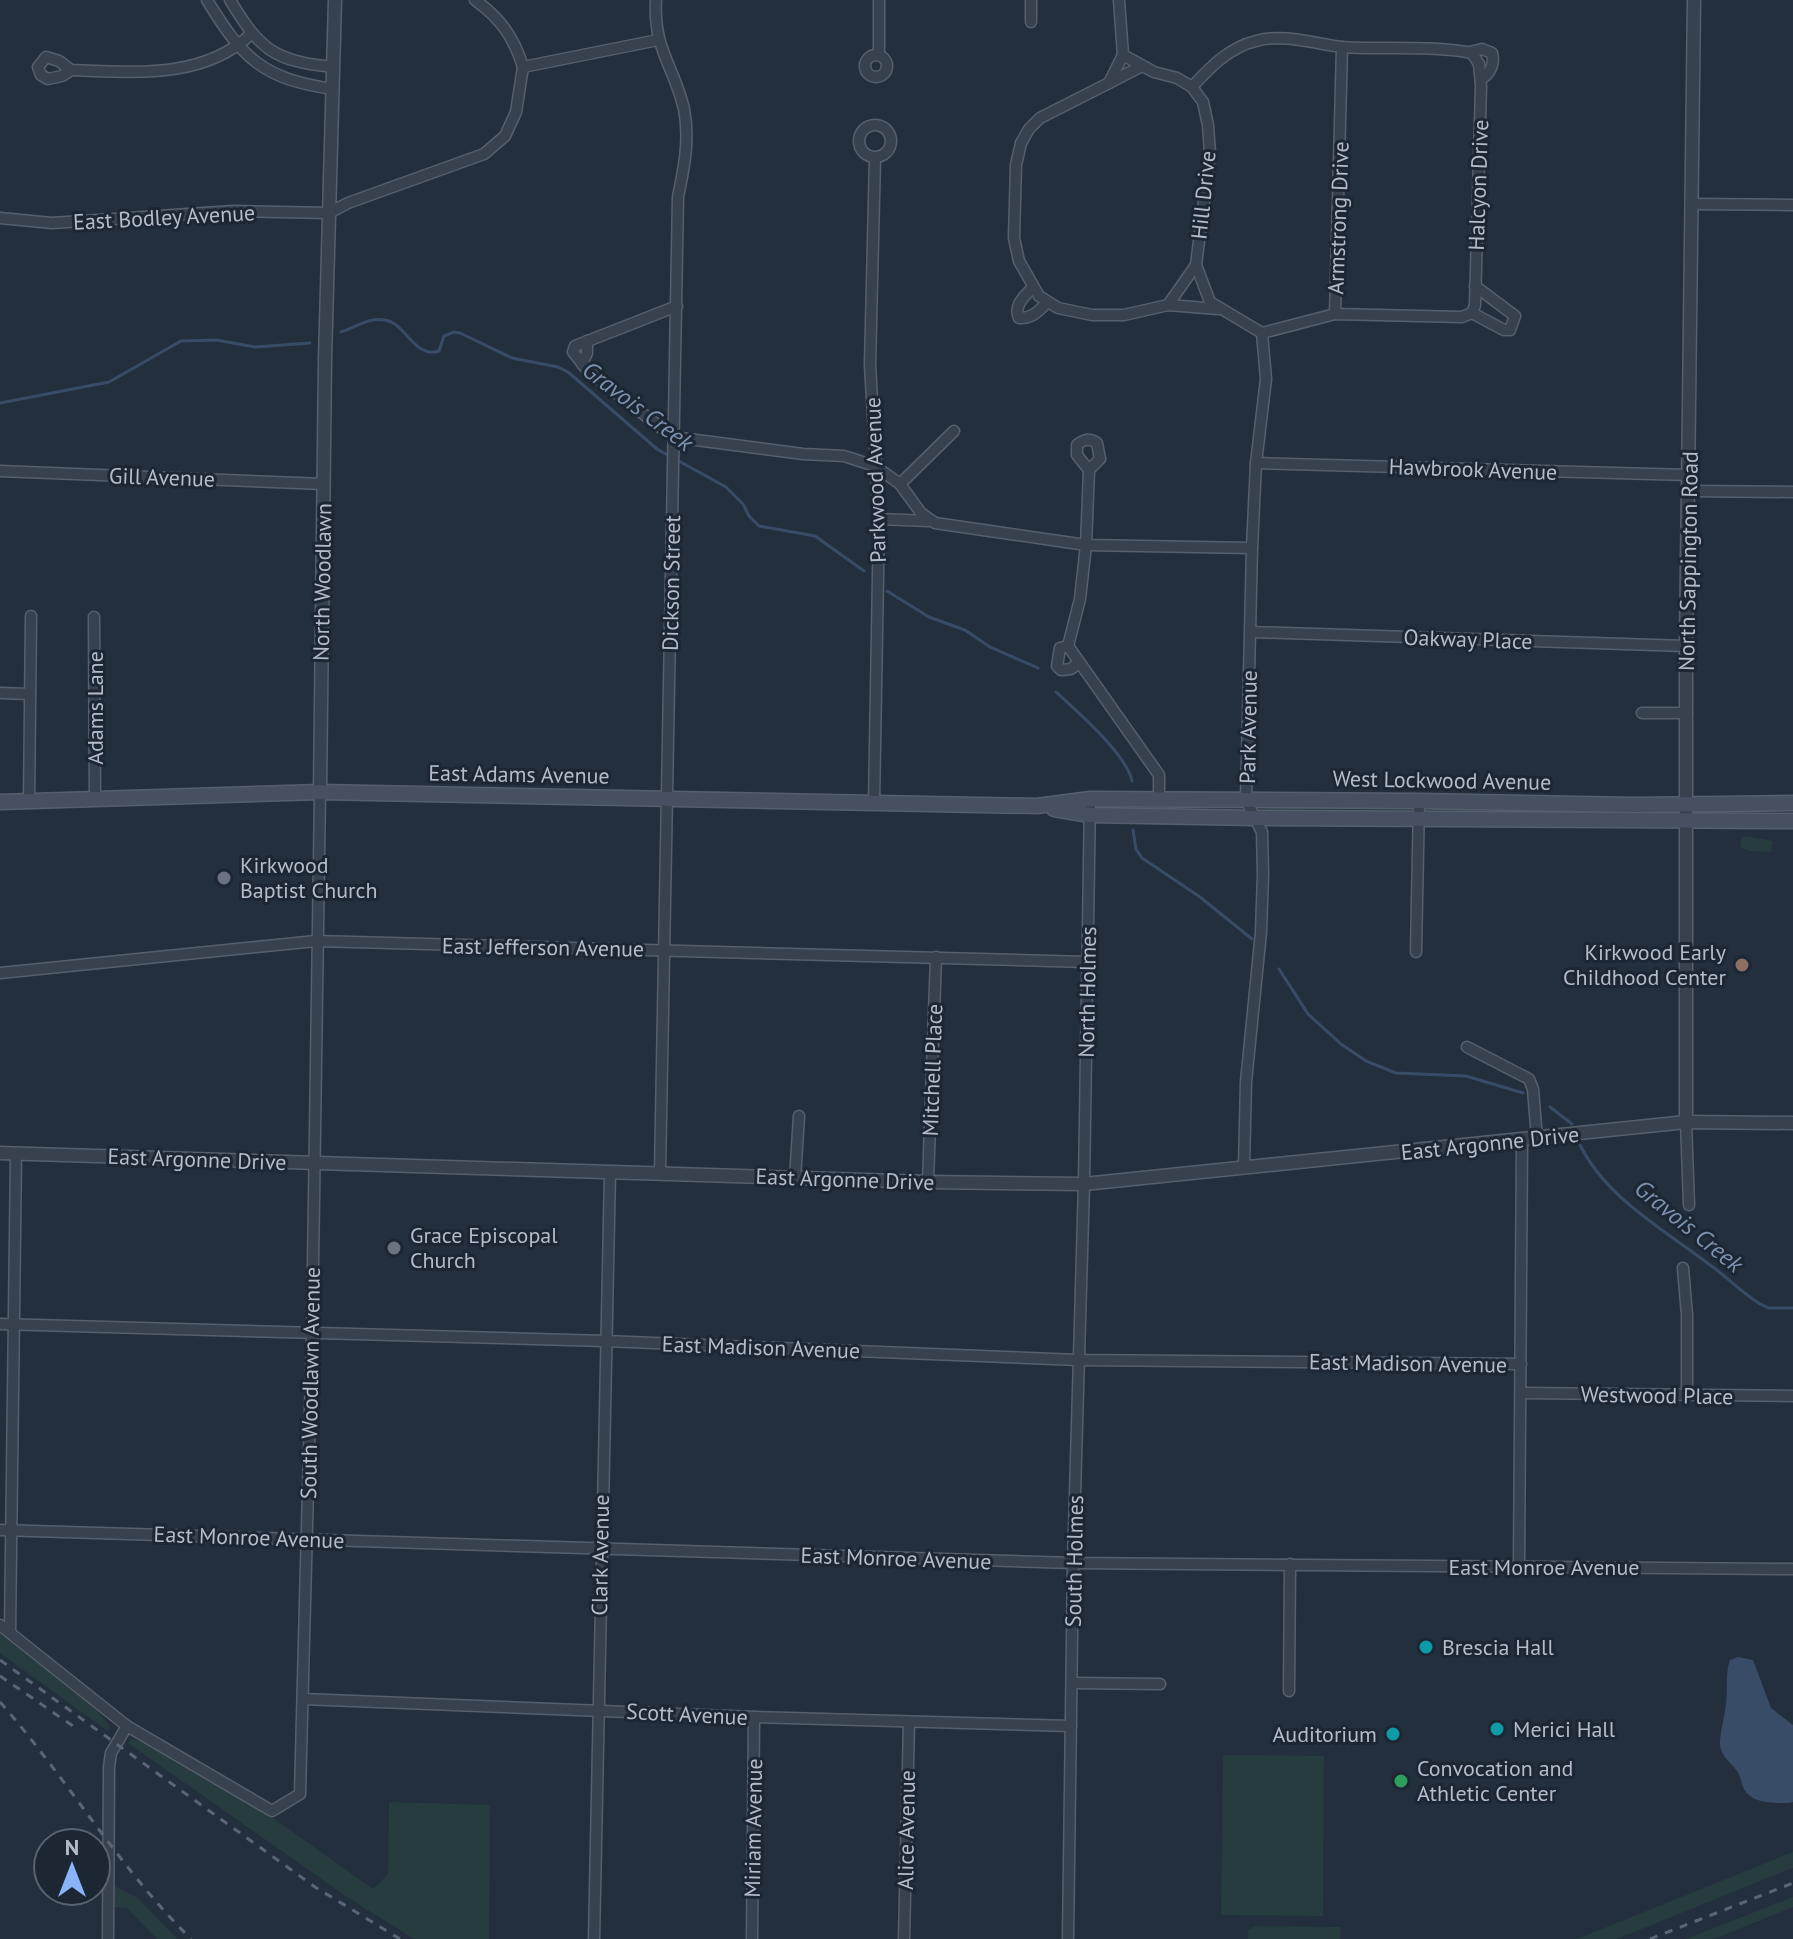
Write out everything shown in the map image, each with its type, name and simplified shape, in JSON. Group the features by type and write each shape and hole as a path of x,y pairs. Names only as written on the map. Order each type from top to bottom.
{"main road":[{"name":"East Adams Avenue","path":"0,802 320,792 1090,807"},
{"name":"West Lockwood Avenue","path":"1090,807 1159,799 1635,805 1793,803"},
{"name":"West Lockwood Avenue","path":"1090,807 1255,818 1793,821"}],"street":[{"path":"207,0 238,47 279,77 333,89"},
{"path":"230,0 251,34 265,47 289,60 333,67"},
{"name":"North Woodlawn","path":"313,1163 335,0"},
{"path":"329,213 348,203 484,154 505,136 516,112 523,67 505,27 475,0"},
{"name":"Dickson Street","path":"656,0 658,40 683,107 687,130 678,197 660,1173"},
{"path":"879,0 879,55"},
{"path":"1031,0 1031,22"},
{"path":"1109,83 1123,55 1119,0"},
{"name":"North Sappington Road","path":"1686,1122 1686,646 1694,0"},
{"path":"71,70 146,73 200,63 227,54 251,34"},
{"path":"1123,55 1192,87 1225,56 1259,40 1283,39 1342,47 1473,55 1482,49 1492,53 1493,63 1487,76 1481,79"},
{"path":"523,67 658,40"},
{"name":"Armstrong Drive","path":"1262,333 1335,314 1342,47"},
{"name":"Halcyon Drive","path":"1472,313 1481,79 1479,64 1473,55"},
{"path":"1142,66 1040,118 1029,129 1021,143 1016,165 1014,238 1019,261 1039,296 1058,308 1092,315 1124,315 1168,305 1218,309 1262,333"},
{"name":"Hill Drive","path":"1192,87 1203,102 1210,153 1196,265 1210,302 1218,309"},
{"name":"Parkwood Avenue","path":"874,803 879,519 870,365 875,158"},
{"path":"1691,204 1793,205"},
{"name":"East Bodley Avenue","path":"0,218 52,223 234,211 329,213"},
{"name":"Hill Drive","path":"1168,305 1196,265"},
{"path":"1335,314 1462,317 1472,313 1504,330 1510,330 1515,323 1513,313 1475,286"},
{"path":"1033,287 1018,305 1019,318 1035,315 1048,302"},
{"path":"677,306 575,346 573,352 588,371 673,437 803,454 844,456 875,466 900,484 929,521"},
{"name":"Park Avenue","path":"1244,1166 1247,1068 1261,932 1263,874 1262,832 1246,800 1256,463 1266,379 1262,333"},
{"path":"900,484 954,431"},
{"name":"Hawbrook Avenue","path":"1256,463 1689,475"},
{"path":"1089,470 1080,599 1068,646 1159,775 1159,799"},
{"name":"Gill Avenue","path":"0,471 324,484"},
{"path":"1689,491 1793,492"},
{"path":"879,519 929,521 1086,545 1252,548"},
{"path":"29,802 31,616"},
{"name":"Adams Lane","path":"94,617 95,799"},
{"name":"Oakway Place","path":"1251,632 1686,646"},
{"path":"1068,646 1060,648 1057,666 1061,670 1071,669 1079,662"},
{"path":"0,693 30,694"},
{"path":"1642,713 1687,713"},
{"path":"1416,952 1419,801"},
{"name":"North Holmes","path":"1084,1184 1090,807"},
{"name":"East Jefferson Avenue","path":"0,973 316,941 1087,962"},
{"name":"Mitchell Place","path":"928,1182 936,957"},
{"path":"1467,1047 1529,1079 1533,1089 1537,1139"},
{"path":"795,1178 799,1116"},
{"path":"1686,1122 1689,1205"},
{"name":"East Argonne Drive","path":"0,1153 928,1182 1084,1184 1686,1122 1793,1123"},
{"path":"1519,1566 1522,1141"},
{"path":"16,1154 15,1325 5,1628 127,1726 111,1753 109,1767 108,1939"},
{"name":"South Woodlawn Avenue","path":"127,1726 272,1811 300,1794 312,1334 313,1163"},
{"name":"Clark Avenue","path":"594,1939 610,1172"},
{"name":"South Holmes","path":"1068,1939 1073,1563 1084,1184"},
{"path":"1683,1268 1687,1315 1687,1395"},
{"name":"East Madison Avenue","path":"0,1324 605,1341 1078,1360 1521,1364"},
{"name":"Westwood Place","path":"1521,1393 1793,1396"},
{"name":"East Monroe Avenue","path":"6,1530 1073,1563 1793,1569"},
{"path":"1289,1691 1290,1564"},
{"path":"1072,1683 1160,1684"},
{"name":"Scott Avenue","path":"303,1699 1071,1726"},
{"name":"Miriam Avenue","path":"752,1939 754,1717"},
{"name":"Alice Avenue","path":"904,1939 909,1722"}],"green space":[{"path":"1265,806 1407,806 1410,811 1272,813 1266,811"},
{"path":"1425,807 1666,810 1666,813 1621,812 1591,816 1425,813"},
{"path":"1742,837 1773,841 1771,852 1749,851 1740,847"},
{"path":"0,1634 92,1704 110,1727 109,1732 0,1653"},
{"path":"132,1739 146,1742 276,1820 373,1889 388,1874 389,1802 490,1805 489,1939 414,1939 347,1897 128,1743"},
{"path":"1223,1755 1324,1756 1323,1916 1221,1915"},
{"path":"1793,1852 1793,1868 1617,1939 1577,1939"},
{"path":"114,1886 138,1898 177,1939 157,1939 127,1908 113,1907"},
{"path":"1793,1897 1793,1907 1714,1939 1686,1939"},
{"path":"1255,1926 1341,1927 1340,1939 1248,1939 1248,1930"}],"water":[{"path":"1738,1657 1753,1660 1771,1708 1793,1725 1793,1802 1771,1803 1752,1798 1721,1750 1728,1665 1730,1660"}],"waterway":[{"name":"Gravois Creek","path":"341,332 379,319 393,323 417,346 430,352 439,351 444,336 454,332 512,358 558,367 568,372 657,449 671,457"},
{"name":"Gravois Creek","path":"0,403 109,382 181,341 216,340 255,347 310,343"},
{"name":"Gravois Creek","path":"677,460 726,487 759,526 815,536 864,571"},
{"name":"Gravois Creek","path":"887,591 929,617 965,630 990,647 1038,668"},
{"name":"Gravois Creek","path":"1056,692 1111,746 1132,781"},
{"name":"Gravois Creek","path":"1133,830 1136,849 1142,858 1200,897 1252,939"},
{"name":"Gravois Creek","path":"1279,969 1308,1014 1341,1044 1366,1061 1396,1073 1466,1076 1523,1093"},
{"name":"Gravois Creek","path":"1550,1107 1572,1124"},
{"name":"Gravois Creek","path":"1580,1145 1604,1180 1653,1224 1760,1304 1769,1308 1793,1308"}],"railway":[{"path":"0,1660 315,1887 400,1939"},
{"path":"0,1676 76,1728"},
{"path":"0,1702 140,1883 191,1939"},
{"path":"1650,1939 1793,1883"}],"place":[{"name":"Kirkwood Baptist Church","path":"224,878"},
{"name":"Kirkwood Early Childhood Center","path":"1742,965"},
{"name":"Grace Episcopal Church","path":"394,1248"},
{"name":"Brescia Hall","path":"1426,1647"},
{"name":"Merici Hall","path":"1497,1729"},
{"name":"Auditorium","path":"1393,1734"},
{"name":"Convocation and Athletic Center","path":"1401,1781"}]}
